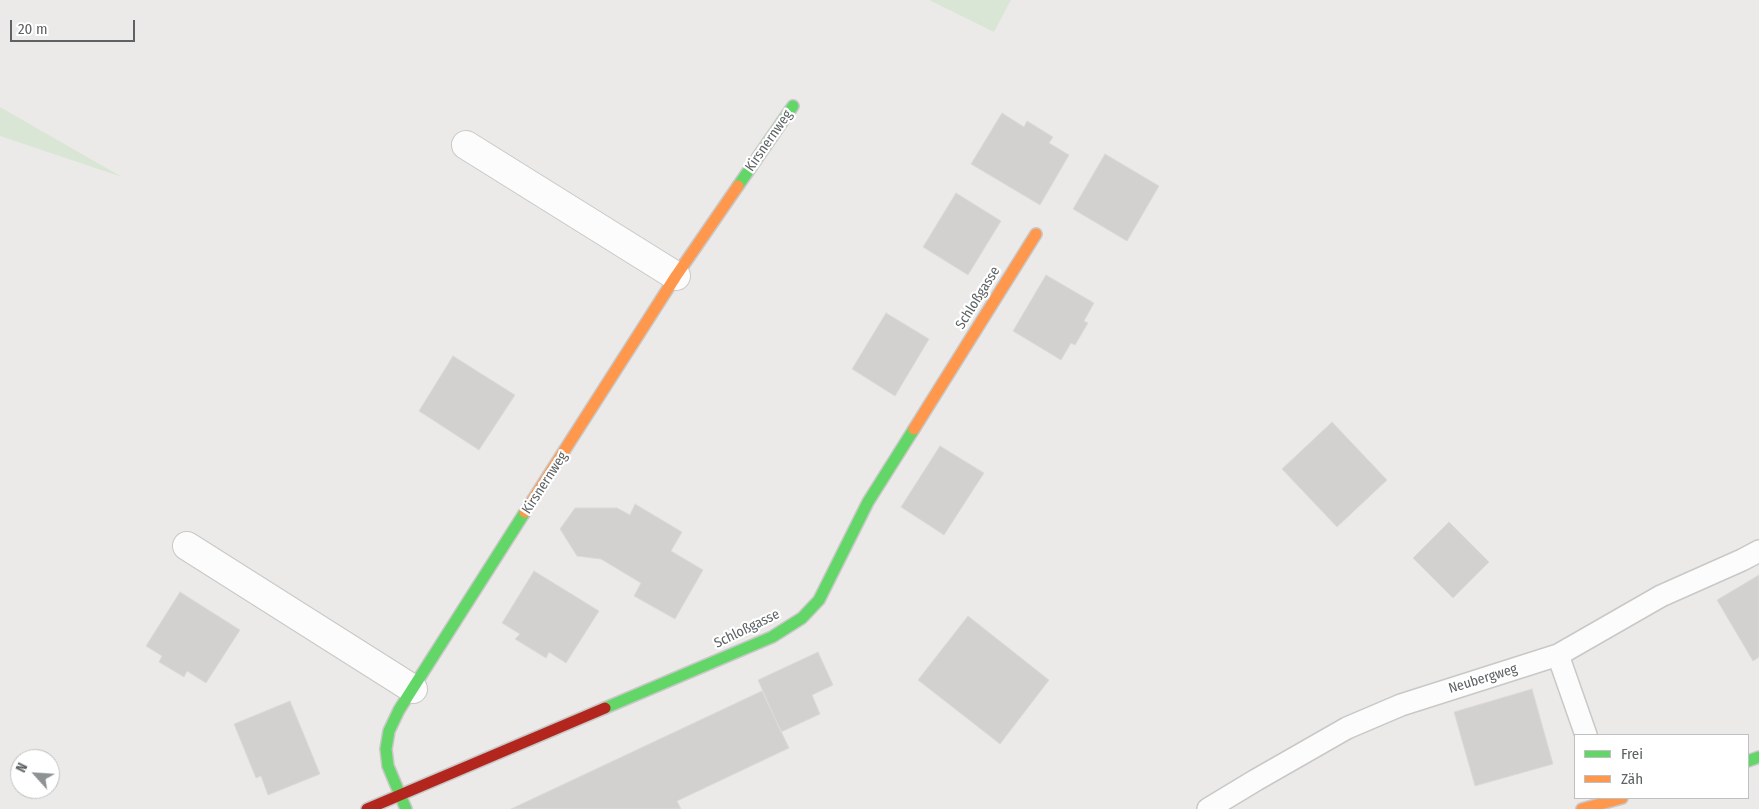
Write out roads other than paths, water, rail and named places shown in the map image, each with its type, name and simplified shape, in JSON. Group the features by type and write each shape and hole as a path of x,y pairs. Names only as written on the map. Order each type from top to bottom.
{"street":[{"name":"Kirsnernweg","path":"400,795 388,766 386,748 389,731 413,689 676,276 794,106"},
{"path":"466,145 676,276"},
{"name":"Schloßgasse","path":"366,809 772,636 802,618 819,600 868,502 1036,234"},
{"path":"188,546 413,689"},
{"path":"400,795 406,809"},
{"path":"1582,809 1613,799"}],"lane":[{"name":"Neubergweg","path":"1208,809 1347,728 1392,708 1558,655 1661,596 1742,560 1759,550"},
{"path":"1558,655 1586,734"}]}
